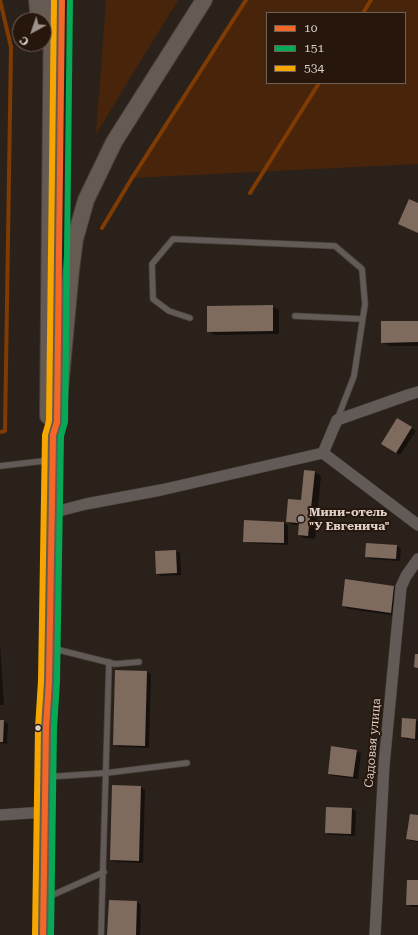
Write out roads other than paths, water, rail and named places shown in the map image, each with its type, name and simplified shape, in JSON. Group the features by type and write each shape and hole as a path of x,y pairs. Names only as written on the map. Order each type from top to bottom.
{"main road":[{"path":"37,0 38,12"},
{"path":"52,0 48,420 55,429"},
{"path":"55,429 62,0"},
{"path":"43,935 52,460 75,239 86,200 114,142 204,0"},
{"path":"42,52 50,187"}],"street":[{"path":"323,453 337,420 418,392"},
{"path":"52,513 86,504 161,490 323,453"},
{"path":"323,453 418,525"},
{"name":"Садовая улица","path":"375,935 384,765 401,587 406,576 418,559"},
{"path":"0,815 45,812"}],"lane":[{"path":"190,318 169,311 153,299 152,264 173,240 335,246 362,269 365,304 354,376 337,420"},
{"path":"294,316 362,319"},
{"path":"0,466 52,460"},
{"path":"49,648 115,664 140,662"},
{"path":"102,935 109,662"},
{"path":"45,777 187,763"},
{"path":"44,899 104,872"}],"waterway":[{"path":"0,0 11,47 5,431 0,432"},
{"path":"102,228 132,178 246,0"},
{"path":"364,12 371,0"},
{"path":"250,193 318,84"}],"place":[{"name":"Мини-отель \"У Евгенича\"","path":"301,519"}]}
